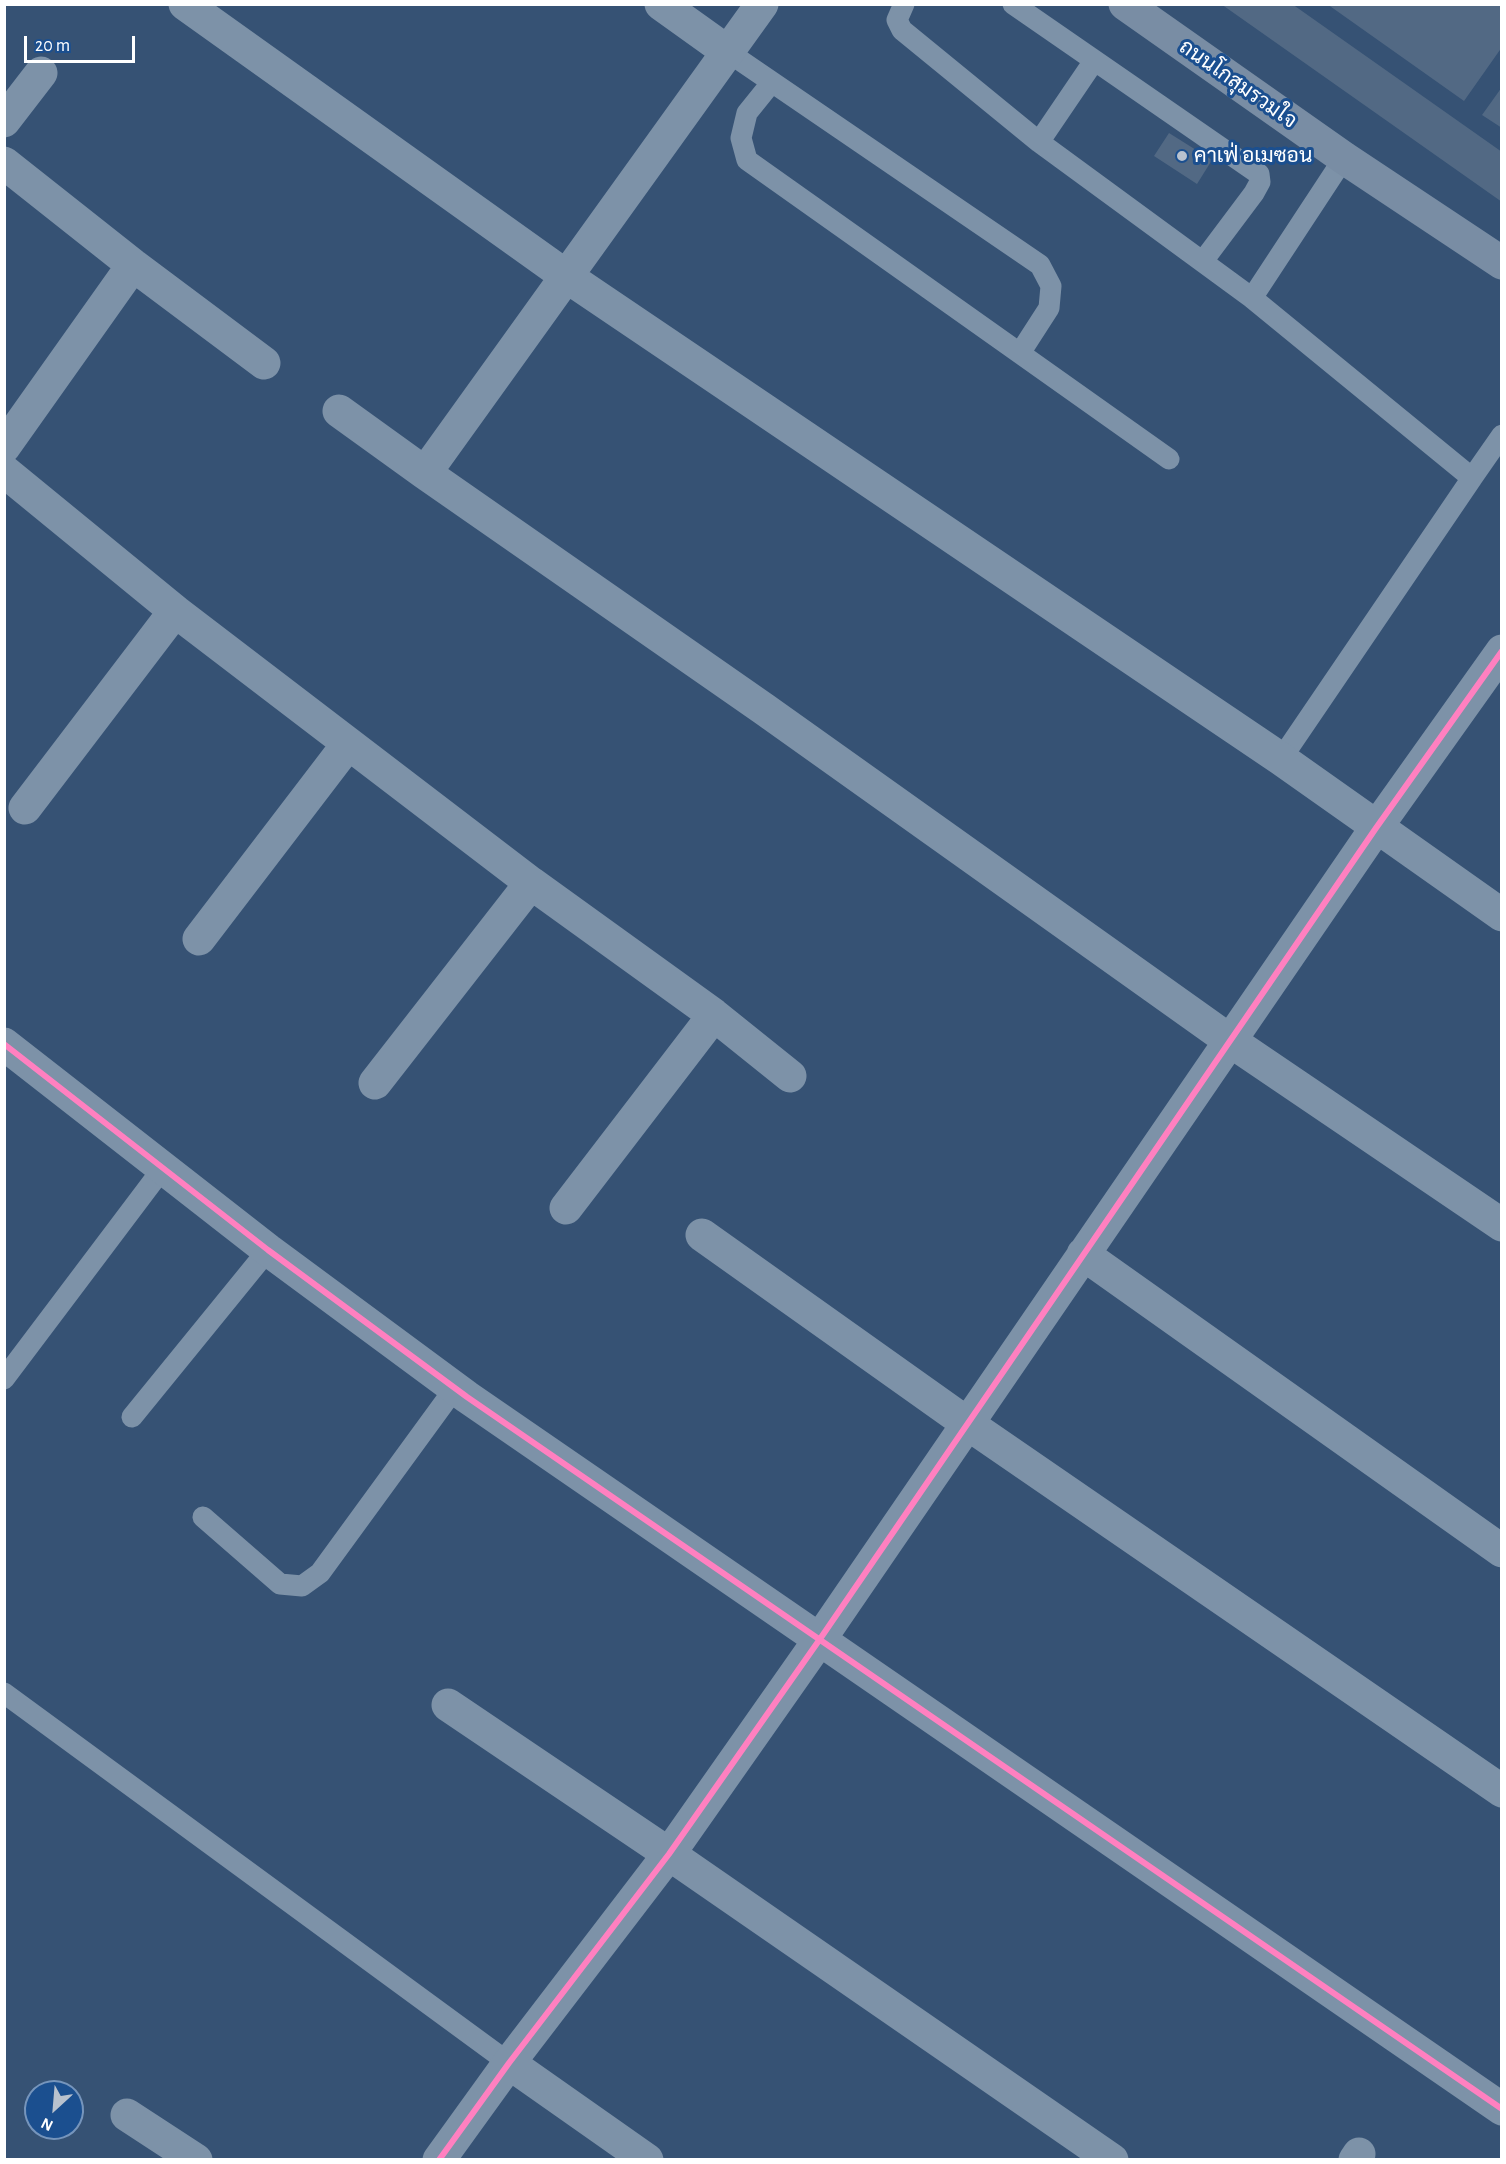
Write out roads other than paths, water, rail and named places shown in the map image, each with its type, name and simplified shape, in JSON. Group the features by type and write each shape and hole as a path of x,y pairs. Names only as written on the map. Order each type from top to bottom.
{"street":[{"path":"185,4 566,276 1281,759 1502,915"},
{"path":"661,4 728,52"},
{"path":"425,473 762,4"},
{"name":"ถนนโกสุมรวมใจ","path":"1125,4 1344,158 1502,262"},
{"path":"4,121 41,73"},
{"path":"4,163 133,265 264,363"},
{"path":"4,447 133,265"},
{"path":"339,411 764,709 1229,1040 1502,1225"},
{"path":"4,471 175,611 531,883 714,1015 790,1076"},
{"path":"25,808 175,611"},
{"path":"439,2160 509,2063 669,1854 968,1424 1229,1040 1502,651"},
{"path":"199,939 348,744"},
{"path":"375,1083 531,883"},
{"path":"566,1208 714,1015"},
{"path":"4,1044 268,1251 455,1388 1502,2109"},
{"path":"702,1235 968,1424 1502,1791"},
{"path":"1083,1254 1502,1551"},
{"path":"448,1705 669,1854 1112,2160"},
{"path":"509,2063 647,2160"},
{"path":"127,2115 196,2160"}],"lane":[{"path":"904,4 897,20 902,30 1039,142 1252,298 1472,478"},
{"path":"1013,4 1259,174 1260,182 1254,193 1203,261"},
{"path":"728,52 1040,265 1051,286 1048,308 1020,354"},
{"path":"1039,142 1094,61"},
{"path":"772,82 747,113 741,138 747,160 1169,459"},
{"path":"1252,298 1344,158"},
{"path":"1281,759 1502,435"},
{"path":"4,1379 163,1168"},
{"path":"132,1417 268,1251"},
{"path":"203,1517 280,1584 302,1586 320,1573 455,1388"},
{"path":"4,1693 509,2063"}],"place":[{"name":"คาเฟ่ อเมซอน","path":"1182,156"}]}
